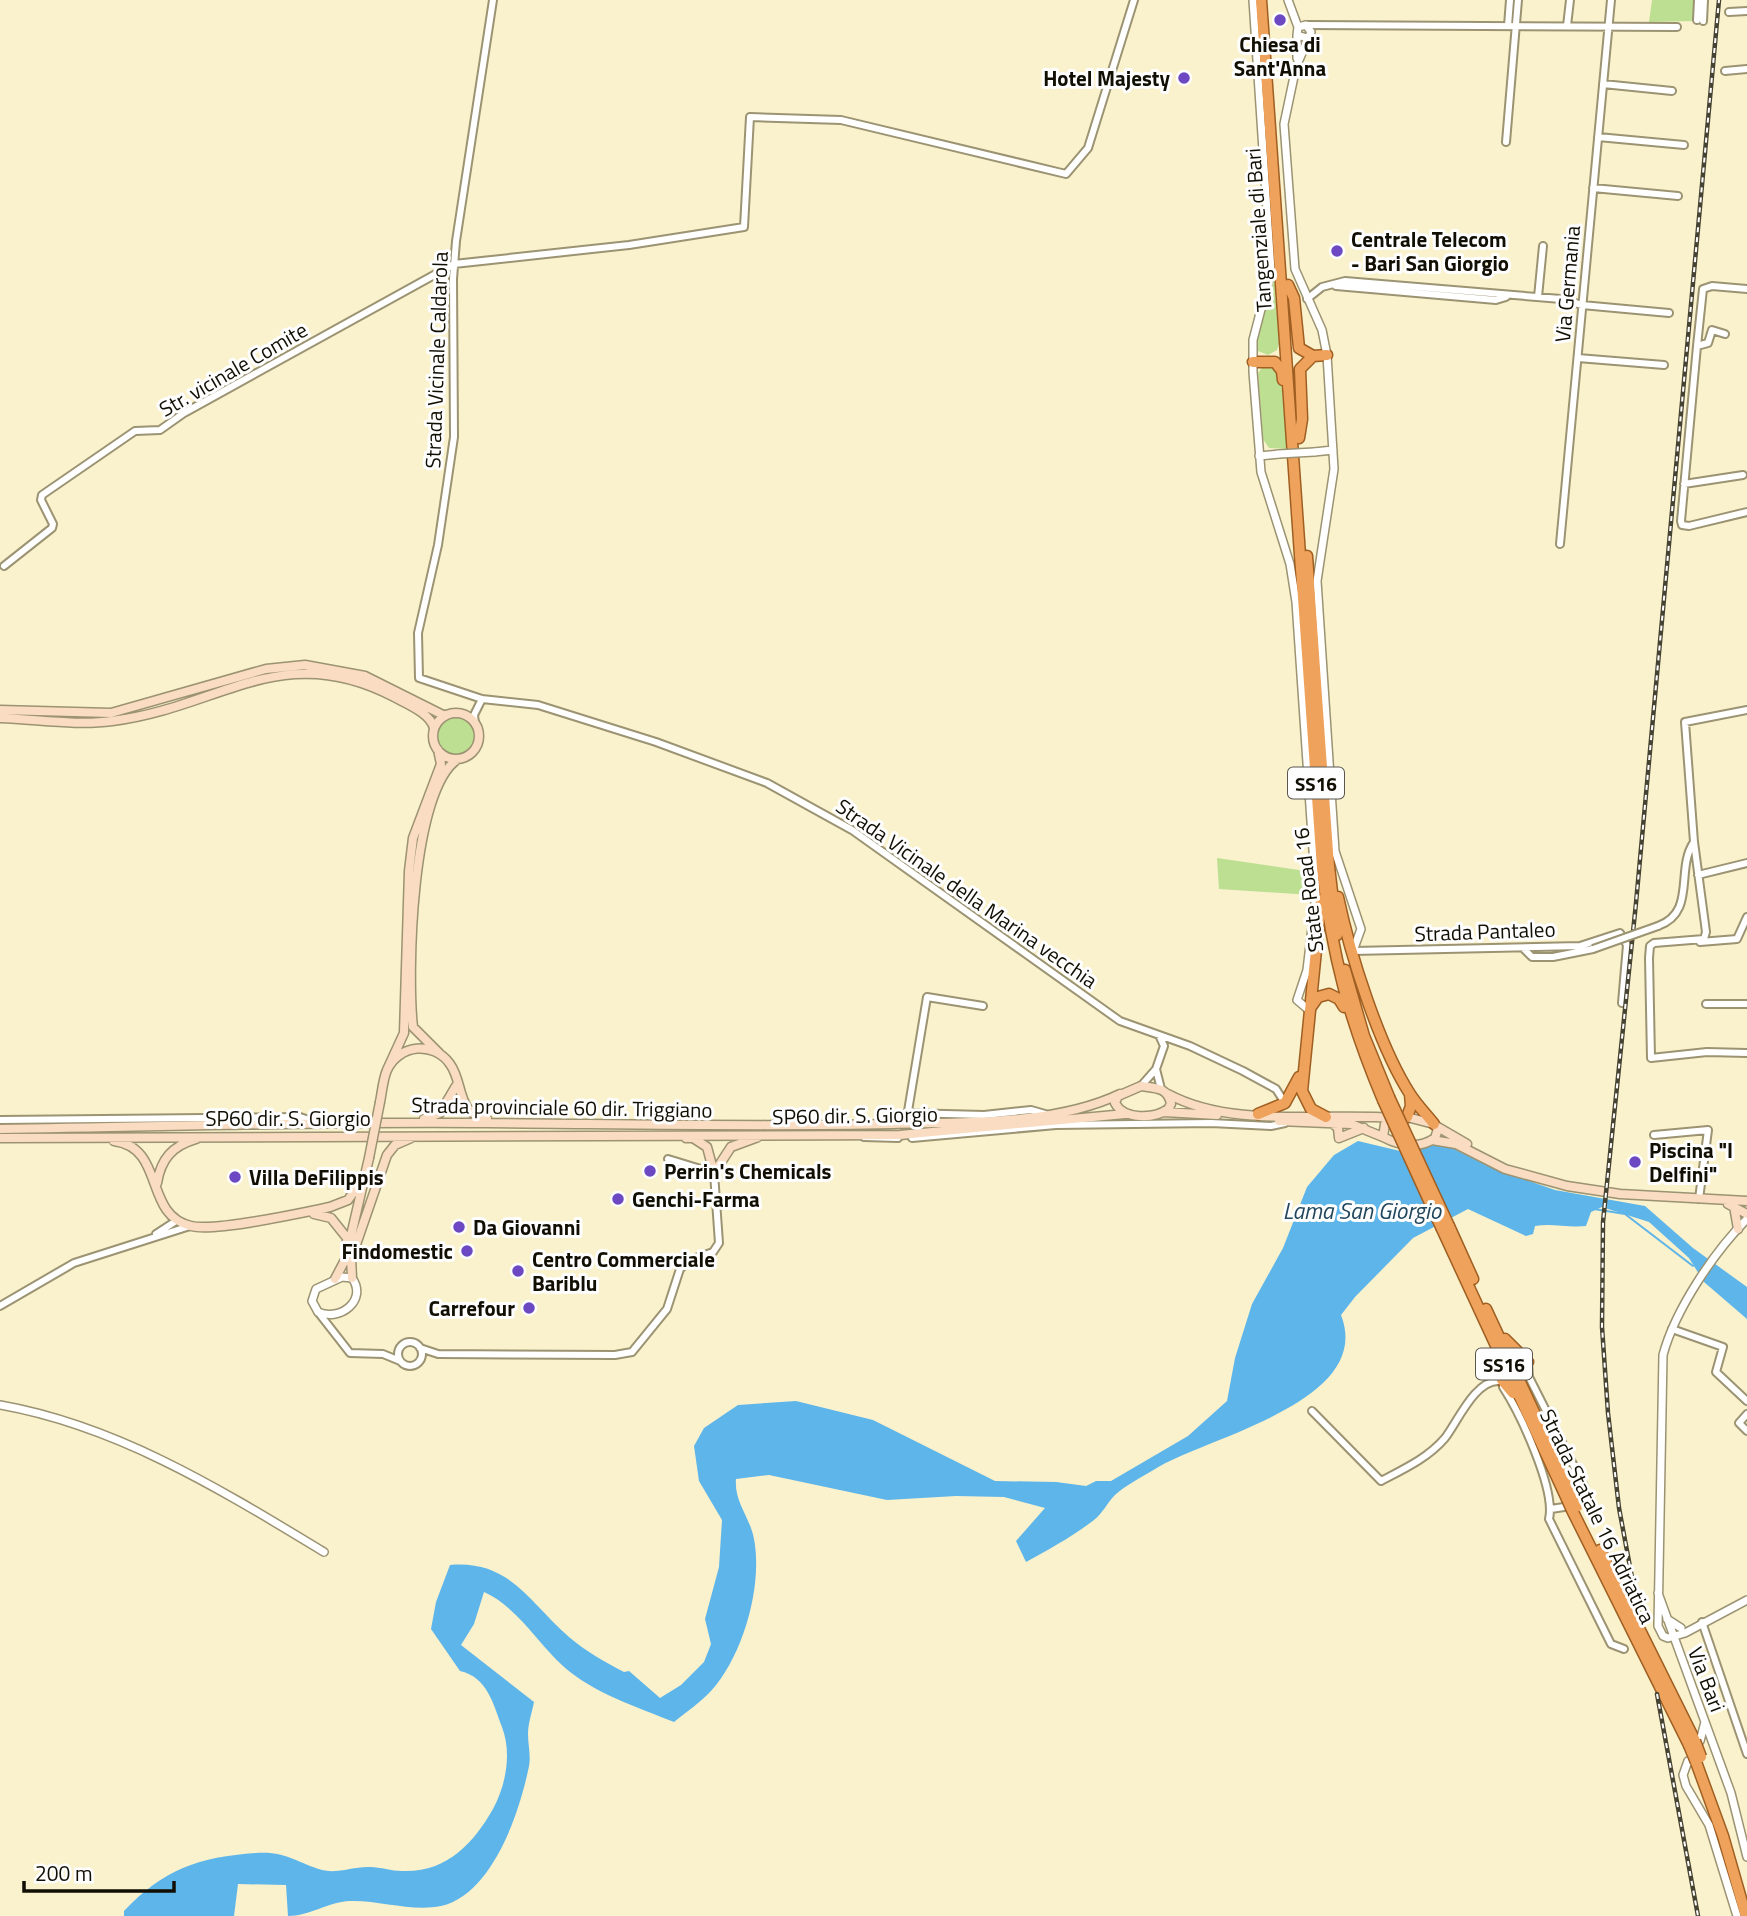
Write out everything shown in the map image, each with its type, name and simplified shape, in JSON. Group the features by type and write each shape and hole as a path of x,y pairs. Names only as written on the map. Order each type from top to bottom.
{"highway":[{"name":"Tangenziale di Bari","path":"1261,0 1285,287"},
{"name":"Tangenziale di Bari","path":"1267,0 1297,457"},
{"path":"1266,360 1281,348 1278,302 1285,287 1294,298 1297,342 1303,352 1313,356 1327,355"},
{"path":"1296,439 1302,418 1300,369 1313,356"},
{"path":"1253,362 1275,362 1282,370 1286,419 1296,439"},
{"name":"State Road 16","path":"1297,457 1331,932 1353,1027 1386,1098"},
{"name":"State Road 16","path":"1326,867 1337,933 1386,1098"},
{"name":"SS16","path":"1326,867 1372,1008 1410,1094 1435,1125"},
{"name":"SS16","path":"1326,867 1302,1070 1303,1099 1311,1109 1329,1120"},
{"name":"SS16","path":"1358,1004 1364,986"},
{"name":"SS16","path":"1310,1011 1318,997 1334,995 1342,1004 1353,1027"},
{"path":"1358,1004 1372,1008"},
{"path":"1258,1114 1285,1103 1302,1070"},
{"path":"1407,1117 1411,1106 1410,1094"},
{"name":"Strada Statale 16 Adriatica","path":"1386,1098 1484,1304 1526,1405"},
{"name":"Strada Statale 16 Adriatica","path":"1446,1227 1502,1360 1694,1742 1695,1760 1723,1836 1746,1916"},
{"name":"SS16","path":"1484,1304 1508,1346 1526,1357 1528,1362"},
{"name":"SS16","path":"1526,1405 1516,1360 1521,1358 1528,1362"},
{"name":"SS16","path":"1502,1360 1500,1380 1526,1405"},
{"name":"Strada Statale 16 Adriatica","path":"1695,1760 1724,1818 1747,1897"}],"main road":[{"path":"0,710 111,713 266,669 305,665 365,676 444,716"},
{"path":"0,718 112,721 268,677 306,673 340,676 376,687 427,717 434,729 441,764 413,838 409,871 406,1022 387,1070 353,1230 346,1258 335,1279"},
{"path":"434,729 444,716 452,713 466,716 475,724 479,739 472,753 448,767 420,840 416,872 412,1027 453,1068 456,1086 468,1108 479,1117 549,1124"},
{"path":"438,750 450,758 458,759"},
{"path":"387,1070 396,1058 410,1049 427,1048 439,1052"},
{"path":"408,1122 440,1113 456,1086"},
{"path":"1141,1086 1165,1092 1198,1107 1329,1120 1364,1128 1383,1138 1409,1145 1432,1140 1457,1144 1528,1176 1593,1190 1742,1204"},
{"name":"Strada provinciale 60 dir. Triggiano","path":"0,1129 408,1122 709,1126 906,1123 1045,1114 1098,1104 1141,1086"},
{"path":"1164,1112 1171,1104 1165,1092"},
{"path":"1120,1094 1115,1103 1125,1114"},
{"path":"1164,1112 1290,1122 1407,1117 1435,1125 1528,1176"},
{"name":"SP60 dir. S. Giorgio","path":"0,1138 855,1134 957,1131 1080,1116 1125,1114 1142,1120 1164,1112"},
{"path":"1383,1138 1382,1127 1395,1118"},
{"path":"1329,1120 1338,1128 1339,1138 1364,1128"},
{"path":"1432,1140 1438,1133 1435,1125"},
{"path":"638,1134 693,1138 702,1143 710,1154 714,1173"},
{"path":"714,1173 723,1156 744,1140 795,1134"},
{"path":"350,1262 387,1155 401,1142 430,1135"},
{"path":"156,1186 167,1155 183,1143 205,1136"},
{"path":"94,1138 118,1141 138,1150 147,1160 165,1212 176,1221 190,1226 216,1226 294,1214 348,1200 365,1176"},
{"path":"1742,1204 1747,1217"},
{"path":"1738,1229 1742,1204"},
{"path":"294,1214 321,1214 331,1218 344,1232 348,1247"},
{"path":"352,1278 350,1262 353,1230"}],"street":[{"name":"Strada Vicinale Caldarola","path":"419,678 418,633 438,545 454,437 454,264 493,0"},
{"path":"454,264 744,228 748,122 750,117 756,115 841,120 1066,174 1088,148 1135,0"},
{"path":"1253,0 1271,271 1253,340 1253,362 1259,456 1264,487 1290,564 1296,602 1316,894 1307,970 1297,1000 1310,1011"},
{"path":"1288,0 1300,29 1296,67 1284,124 1295,269 1325,338 1327,355 1333,481 1317,581 1335,851 1361,929 1353,951"},
{"path":"1506,142 1512,26 1510,0"},
{"path":"1512,26 1518,0"},
{"path":"1567,26 1570,0"},
{"name":"Via Germania","path":"1560,544 1611,0"},
{"path":"1698,0 1700,21 1704,0"},
{"path":"1729,12 1747,11"},
{"path":"1300,29 1334,25 1676,27"},
{"path":"1309,36 1334,25"},
{"path":"1296,67 1310,28 1300,29"},
{"path":"1300,29 1309,36"},
{"path":"1725,71 1747,69"},
{"path":"1603,84 1672,91"},
{"path":"1598,136 1684,145"},
{"path":"1593,188 1678,196"},
{"path":"1538,297 1543,246"},
{"name":"Str. vicinale Comite","path":"4,566 51,528 52,524 41,500 42,495 135,431 160,430 184,413 454,264"},
{"path":"1307,299 1322,287 1345,281 1538,297 1583,305 1669,313"},
{"path":"1747,289 1712,286 1703,289 1681,521 1685,526 1747,512"},
{"path":"1697,346 1708,343 1712,330 1725,334"},
{"path":"1578,358 1664,365"},
{"path":"1259,456 1333,450"},
{"path":"1684,484 1743,475"},
{"name":"Strada Vicinale della Marina vecchia","path":"419,678 482,699 538,705 656,741 767,783 852,830 1120,1021 1175,1041 1276,1089 1285,1103"},
{"path":"475,724 475,713 482,699"},
{"name":"Strada Pantaleo","path":"1698,942 1704,939 1706,932 1694,842 1685,722 1747,710"},
{"path":"466,716 475,713"},
{"name":"Strada Pantaleo","path":"1523,948 1532,957 1553,957 1593,949 1671,919 1680,907 1686,862 1694,842"},
{"path":"1698,874 1747,863"},
{"path":"1747,917 1737,939 1654,943 1650,946 1649,958 1651,1058 1706,1052 1747,1053"},
{"name":"Strada Pantaleo","path":"1353,951 1586,945 1616,933 1623,934 1627,943 1622,1003"},
{"path":"906,1123 927,997 983,1006"},
{"path":"1706,1004 1747,1004"},
{"path":"1141,1086 1156,1069 1164,1046 1159,1035"},
{"path":"1164,1046 1175,1041"},
{"path":"1156,1069 1165,1092"},
{"path":"906,1113 984,1115 1031,1110 1045,1114"},
{"path":"0,1121 300,1117 320,1124"},
{"path":"855,1134 877,1140 1142,1120 1271,1126 1290,1122"},
{"path":"1654,1135 1708,1130 1699,1199"},
{"path":"383,1354 411,1342 436,1354 615,1355 632,1352 667,1309 680,1269 690,1260 717,1248 714,1173 668,1159"},
{"path":"165,1212 167,1229"},
{"path":"1747,1217 1696,1287 1672,1329 1663,1355 1658,1626 1663,1636 1672,1636 1747,1600"},
{"path":"0,1306 74,1263 155,1235 176,1221"},
{"path":"167,1229 190,1226"},
{"path":"334,1334 331,1323 336,1314 350,1306 358,1297 359,1292 352,1278 335,1279 321,1285 313,1295 318,1312 334,1334 350,1353 383,1354 409,1365 436,1354"},
{"path":"318,1312 336,1314"},
{"path":"1672,1329 1723,1348 1716,1372 1747,1401"},
{"path":"399,1348 400,1361"},
{"path":"418,1362 420,1348"},
{"path":"1528,1362 1529,1377 1585,1488 1573,1503 1551,1508"},
{"path":"1311,1411 1381,1481 1429,1454 1446,1436 1477,1393 1489,1382 1500,1380 1515,1407 1551,1508 1549,1519 1611,1644 1624,1649"},
{"path":"0,1405 61,1421 144,1451 185,1470 324,1552"},
{"path":"1747,1414 1739,1423 1747,1430"},
{"path":"1657,1586 1672,1636"},
{"path":"1665,1616 1683,1631"},
{"path":"1698,1624 1747,1754"},
{"path":"1680,1660 1683,1631"},
{"name":"Via Bari","path":"1672,1636 1731,1793 1747,1857"},
{"path":"1694,1742 1705,1721"},
{"path":"1694,1742 1710,1735"},
{"path":"1695,1760 1683,1776 1709,1825 1737,1916"}],"green space":[{"path":"1652,0 1694,0 1693,21 1649,22"},
{"path":"1266,166 1279,344 1277,350 1268,355 1258,351 1255,342 1272,279"},
{"path":"1274,364 1281,380 1287,449 1269,448 1263,439 1258,373 1264,365"},
{"path":"456,718 468,724 474,736 468,748 456,754 444,748 438,736 444,724"},
{"path":"1217,858 1312,872 1311,895 1219,889"}],"water":[{"name":"Lama San Giorgio","path":"1358,1141 1400,1151 1434,1144 1448,1146 1492,1168 1555,1190 1645,1206 1693,1248 1747,1287 1747,1319 1704,1282 1689,1258 1649,1222 1602,1207 1591,1212 1586,1226 1535,1226 1533,1234 1526,1236 1468,1209 1413,1238 1355,1297 1341,1315 1345,1345 1333,1371 1311,1394 1280,1413 1155,1469 1115,1495 1094,1520 1026,1562 1016,1541 1045,1508 1004,1497 956,1496 887,1500 769,1475 736,1479 737,1495 752,1531 756,1558 756,1578 748,1620 722,1676 707,1695 674,1722 616,1698 575,1676 553,1657 516,1615 496,1598 484,1592 474,1624 461,1645 534,1702 528,1730 530,1762 519,1805 501,1848 475,1885 459,1898 441,1906 430,1907 350,1901 288,1916 286,1885 238,1884 234,1916 124,1916 124,1911 139,1897 168,1875 217,1858 267,1853 328,1871 364,1867 398,1871 418,1870 445,1861 467,1845 498,1800 506,1769 507,1747 488,1692 477,1679 460,1671 431,1629 436,1602 450,1565 471,1565 503,1576 575,1642 624,1672 629,1671 660,1698 681,1685 704,1662 711,1644 705,1619 719,1567 722,1520 699,1481 694,1446 704,1428 738,1405 796,1401 873,1420 995,1481 1056,1482 1086,1486 1096,1481 1111,1481 1188,1436 1227,1401 1235,1358 1252,1304 1283,1248 1307,1187 1334,1155"}],"waterway":[{"path":"1594,1209 1625,1214 1693,1266"}],"railway":[{"path":"1639,1615 1619,1508 1608,1413 1602,1327 1603,1222 1636,903 1719,0"},
{"path":"1657,1694 1698,1916"}],"place":[{"name":"Chiesa di Sant'Anna","path":"1280,20"},
{"name":"Hotel Majesty","path":"1184,78"},
{"name":"Centrale Telecom - Bari San Giorgio","path":"1337,251"},
{"name":"Piscina \"I Delfini\"","path":"1635,1162"},
{"name":"Perrin's Chemicals","path":"650,1171"},
{"name":"Villa DeFilippis","path":"235,1177"},
{"name":"Genchi-Farma","path":"618,1199"},
{"name":"Da Giovanni","path":"459,1227"},
{"name":"Findomestic","path":"467,1251"},
{"name":"Centro Commerciale Bariblu","path":"518,1271"},
{"name":"Carrefour","path":"529,1308"}]}
